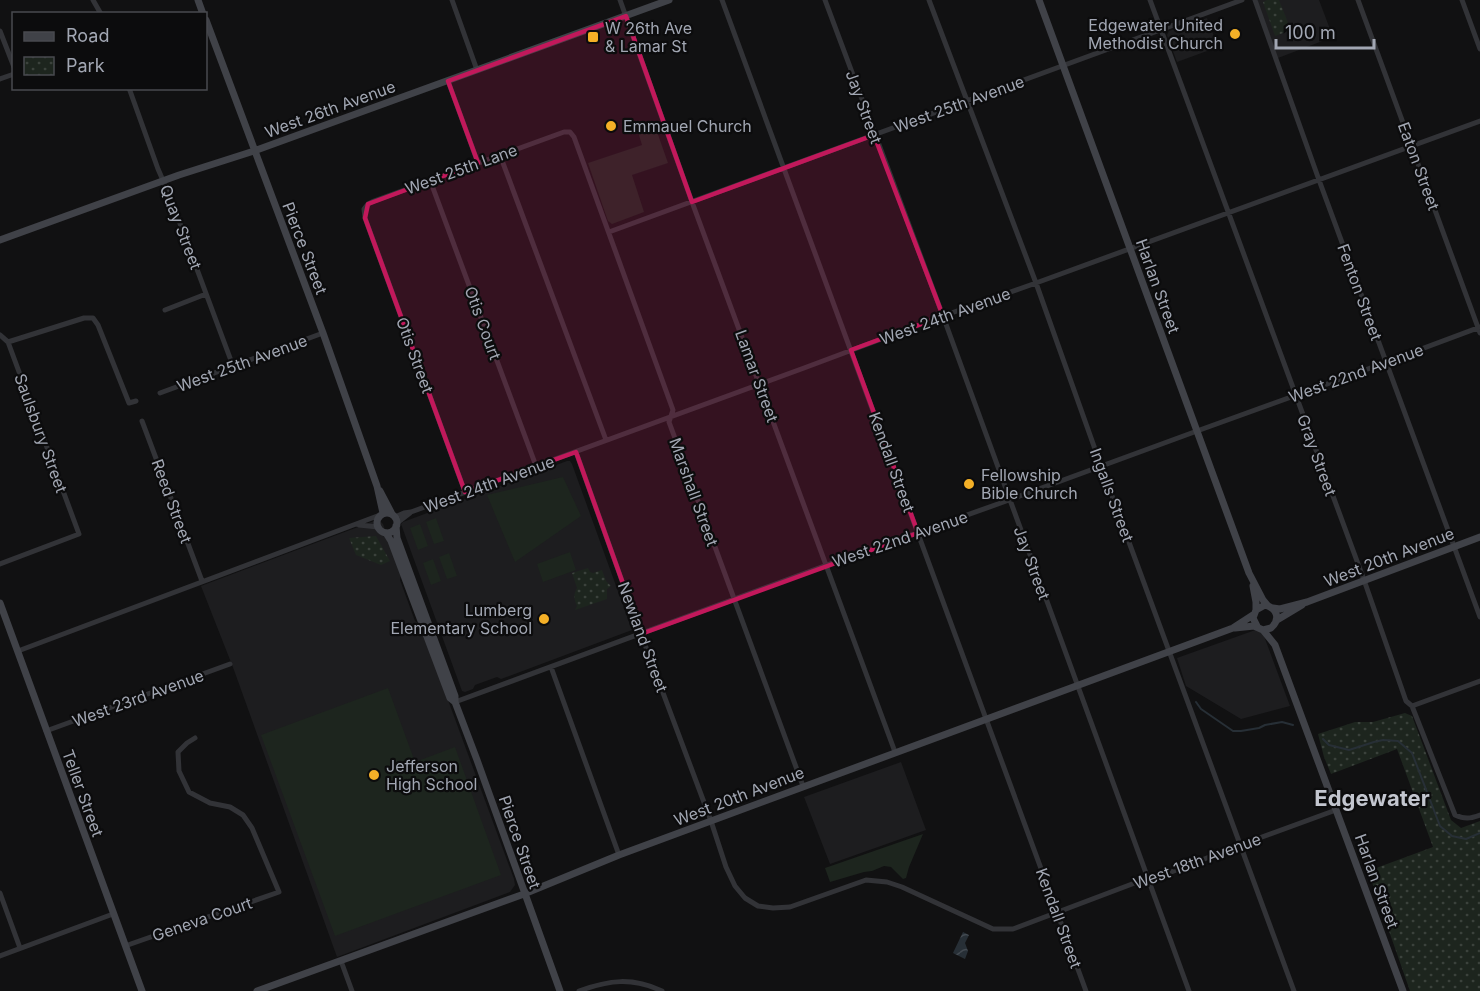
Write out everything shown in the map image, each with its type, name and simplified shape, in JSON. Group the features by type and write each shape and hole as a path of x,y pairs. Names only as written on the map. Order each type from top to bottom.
{"street":[{"path":"452,0 477,70"},
{"name":"Lamar Street","path":"620,0 895,752"},
{"name":"West 26th Avenue","path":"0,240 163,180 254,151 669,0"},
{"name":"Kendall Street","path":"722,0 1086,991"},
{"name":"Jay Street","path":"825,0 1189,991"},
{"name":"Ingalls Street","path":"929,0 1036,283 1294,991"},
{"name":"Harlan Street","path":"1039,0 1252,580 1256,602 1255,612"},
{"name":"Gray Street","path":"1150,0 1364,580 1406,701 1412,706 1455,814 1463,818 1480,815"},
{"name":"West 25th Avenue","path":"609,232 1242,0"},
{"name":"Fenton Street","path":"1255,0 1480,617"},
{"name":"Eaton Street","path":"1358,0 1479,329"},
{"path":"1462,0 1480,49"},
{"name":"Pierce Street","path":"207,23 323,333 377,486 395,520 397,538 560,991"},
{"path":"0,30 12,62"},
{"path":"448,81 478,163"},
{"name":"Quay Street","path":"130,90 233,366"},
{"name":"West 24th Avenue","path":"395,520 404,513 1480,121"},
{"name":"West 25th Lane","path":"365,218 363,209 368,204 564,132 570,132"},
{"name":"Marshall Street","path":"570,132 574,137 673,410 669,423 803,786"},
{"path":"500,155 606,440"},
{"name":"Otis Court","path":"430,180 536,466"},
{"name":"Otis Street","path":"365,218 465,492"},
{"path":"165,310 206,294"},
{"path":"8,342 84,318 93,318 98,325 129,403 136,401"},
{"name":"West 22nd Avenue","path":"455,702 1479,329"},
{"name":"West 25th Avenue","path":"160,393 323,333"},
{"name":"Saulsbury Street","path":"0,335 8,342 79,534 0,564"},
{"name":"Reed Street","path":"142,421 202,581"},
{"name":"Newland Street","path":"576,452 726,867 735,886 745,898 758,906 789,907 866,880 887,882 993,929"},
{"name":"Pierce Street","path":"377,486 382,514"},
{"path":"18,651 382,514 389,513 395,520 392,531 383,532 378,527 377,521 382,514"},
{"path":"357,525 378,527"},
{"name":"Pierce Street","path":"386,532 450,698 455,702"},
{"name":"West 20th Avenue","path":"1270,607 1280,609 1307,602 1480,537"},
{"name":"Harlan Street","path":"1252,580 1270,607"},
{"name":"West 20th Avenue","path":"1276,622 1307,602"},
{"name":"Teller Street","path":"0,603 142,991"},
{"path":"1262,606 1270,607 1276,614 1276,622 1271,628 1260,628 1253,621 1255,612 1262,606"},
{"name":"West 20th Avenue","path":"256,991 524,894 619,855 1233,628 1255,612"},
{"name":"Harlan Street","path":"1275,645 1276,622"},
{"name":"West 20th Avenue","path":"1233,628 1260,628"},
{"name":"Harlan Street","path":"1260,628 1275,645 1403,991"},
{"name":"West 23rd Avenue","path":"46,731 230,664"},
{"path":"551,667 619,855"},
{"path":"1412,706 1480,681"},
{"name":"Geneva Court","path":"125,946 279,892 252,828 243,815 230,807 210,803 189,792 179,771 178,752 195,738"},
{"name":"West 18th Avenue","path":"993,929 1013,929 1336,810"},
{"path":"0,893 20,948"},
{"path":"0,956 113,914"},
{"path":"341,961 352,991"},
{"path":"579,991 606,982 621,981 642,984 662,991"}],"highlighted area":[{"path":"626,16 692,202 874,135 943,316 851,350 918,533 641,634 576,452 465,492 365,218 368,204 478,163 448,81"}],"shaded area":[{"path":"1258,0 1319,0 1333,37 1278,58"},
{"path":"1207,18 1218,47 1177,62 1167,35 1169,31"},
{"path":"567,461 572,464 632,630 501,679 497,677 475,685 473,689 465,692 462,691 401,524"},
{"name":"Jefferson High School","path":"374,521 380,521 383,524 401,575 400,580 415,621 420,624 515,885 510,892 337,957 234,670 201,586"},
{"path":"1261,628 1290,706 1241,719 1186,686 1177,658"},
{"path":"901,762 926,830 830,864 804,797"}],"green space":[{"path":"1279,0 1291,30 1275,36 1263,2"},
{"path":"655,126 668,163 632,175 644,212 612,224 608,221 588,163 642,145 638,132"},
{"path":"563,477 581,516 515,562 487,495"},
{"path":"436,518 444,541 434,544 426,522"},
{"path":"420,524 428,546 418,550 410,528"},
{"path":"376,536 390,561 381,565 356,555 349,538"},
{"path":"570,552 576,570 543,582 537,564"},
{"path":"449,553 457,576 447,579 439,557"},
{"path":"433,559 441,581 431,585 423,563"},
{"path":"588,568 593,573 602,570 606,581 611,586 607,589 607,599 575,610 577,606 574,595 577,588 572,573"},
{"path":"388,688 415,762 455,747 501,875 335,936 261,735"},
{"path":"1405,713 1412,716 1451,820 1461,828 1480,821 1480,991 1410,991 1368,871 1433,847 1397,749 1331,774 1324,757 1318,734 1355,722 1373,722"},
{"path":"923,834 906,878 903,879 891,867 884,866 830,882 825,868"}],"water":[{"path":"963,932 969,935 965,943 968,951 965,959 953,953"}],"waterway":[{"path":"1196,702 1201,709 1233,731 1282,722 1293,725"},
{"path":"1323,739 1329,745 1349,750 1383,740 1398,741 1412,753 1440,826 1452,836 1466,839 1480,833"}],"place":[{"name":"Edgewater United Methodist Church","path":"1235,34"},
{"name":"W 26th Ave & Lamar St","path":"593,37"},
{"name":"Emmauel Church","path":"611,126"},
{"name":"Fellowship Bible Church","path":"969,484"},
{"name":"Lumberg Elementary School","path":"544,619"},
{"name":"Jefferson High School","path":"374,775"}],"district":[{"name":"Edgewater","path":"1372,798"}]}
